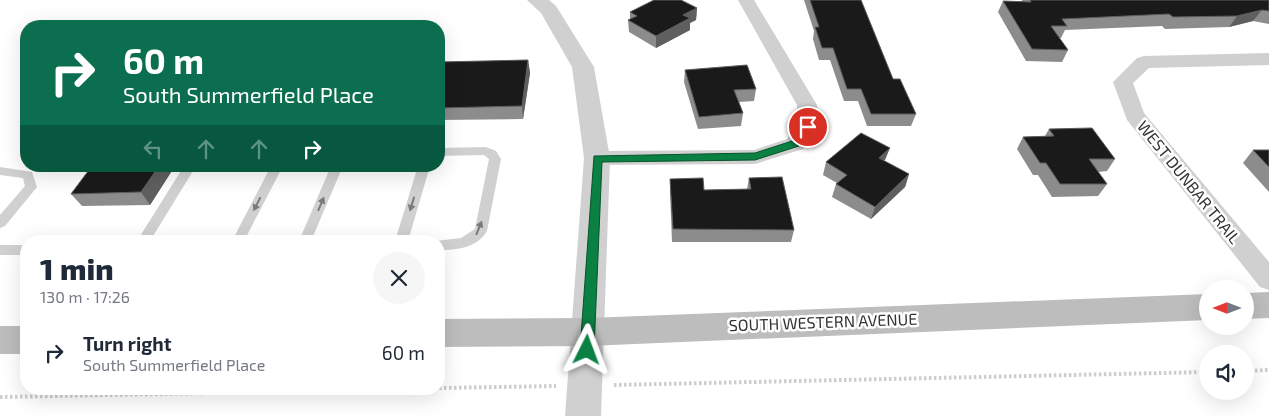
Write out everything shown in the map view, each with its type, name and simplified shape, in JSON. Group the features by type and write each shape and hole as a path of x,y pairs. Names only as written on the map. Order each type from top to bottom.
{"main road":[{"path":"1254,306 1269,305"},
{"name":"SOUTH WESTERN AVENUE","path":"445,333 588,332 1199,307"},
{"path":"0,340 20,340"}],"street":[{"path":"537,0 549,10 583,67 597,158 584,401"},
{"path":"597,158 755,157 795,144 808,127 807,105 746,0"},
{"name":"WEST DUNBAR TRAIL","path":"1269,59 1144,62 1123,82 1134,115 1269,280"}],"lane":[{"path":"445,152 486,151 492,154 495,159 480,230 476,236 461,245 445,245"},
{"path":"0,171 28,175 31,187 0,223"},
{"path":"147,235 186,172"},
{"path":"241,235 274,172"},
{"path":"308,235 334,172"},
{"path":"403,235 422,172"},
{"path":"0,250 20,250"}],"path":[{"path":"1254,371 1269,370"},
{"path":"445,389 584,401 1199,372"},
{"path":"0,397 105,395"}],"building":[{"path":"654,0 681,0 697,8 683,15 690,18 656,36 628,20 637,16 630,12"},
{"path":"810,0 861,0 893,79 900,79 916,114 871,114 861,89 847,89 833,48 822,48 815,27 819,27"},
{"path":"1030,0 1269,0 1269,11 1262,10 1237,16 1173,17 1169,14 1062,19 1067,26 1051,26 1068,50 1032,49 1003,1 1031,2"},
{"path":"528,60 522,106 445,108 445,62"},
{"path":"747,65 756,89 734,90 743,113 699,117 685,70"},
{"path":"1092,128 1115,159 1089,159 1107,184 1060,184 1046,163 1040,163 1023,137 1054,136 1049,129"},
{"path":"861,133 890,148 879,158 909,174 875,207 836,184 847,175 826,162"},
{"path":"1253,150 1269,150 1269,167"},
{"path":"88,172 155,172 141,192 71,194"},
{"path":"782,177 794,230 673,229 670,179 703,178 704,190 751,189 749,178"}],"route":[{"path":"587,350 597,158 755,157 795,144 808,127"}]}
